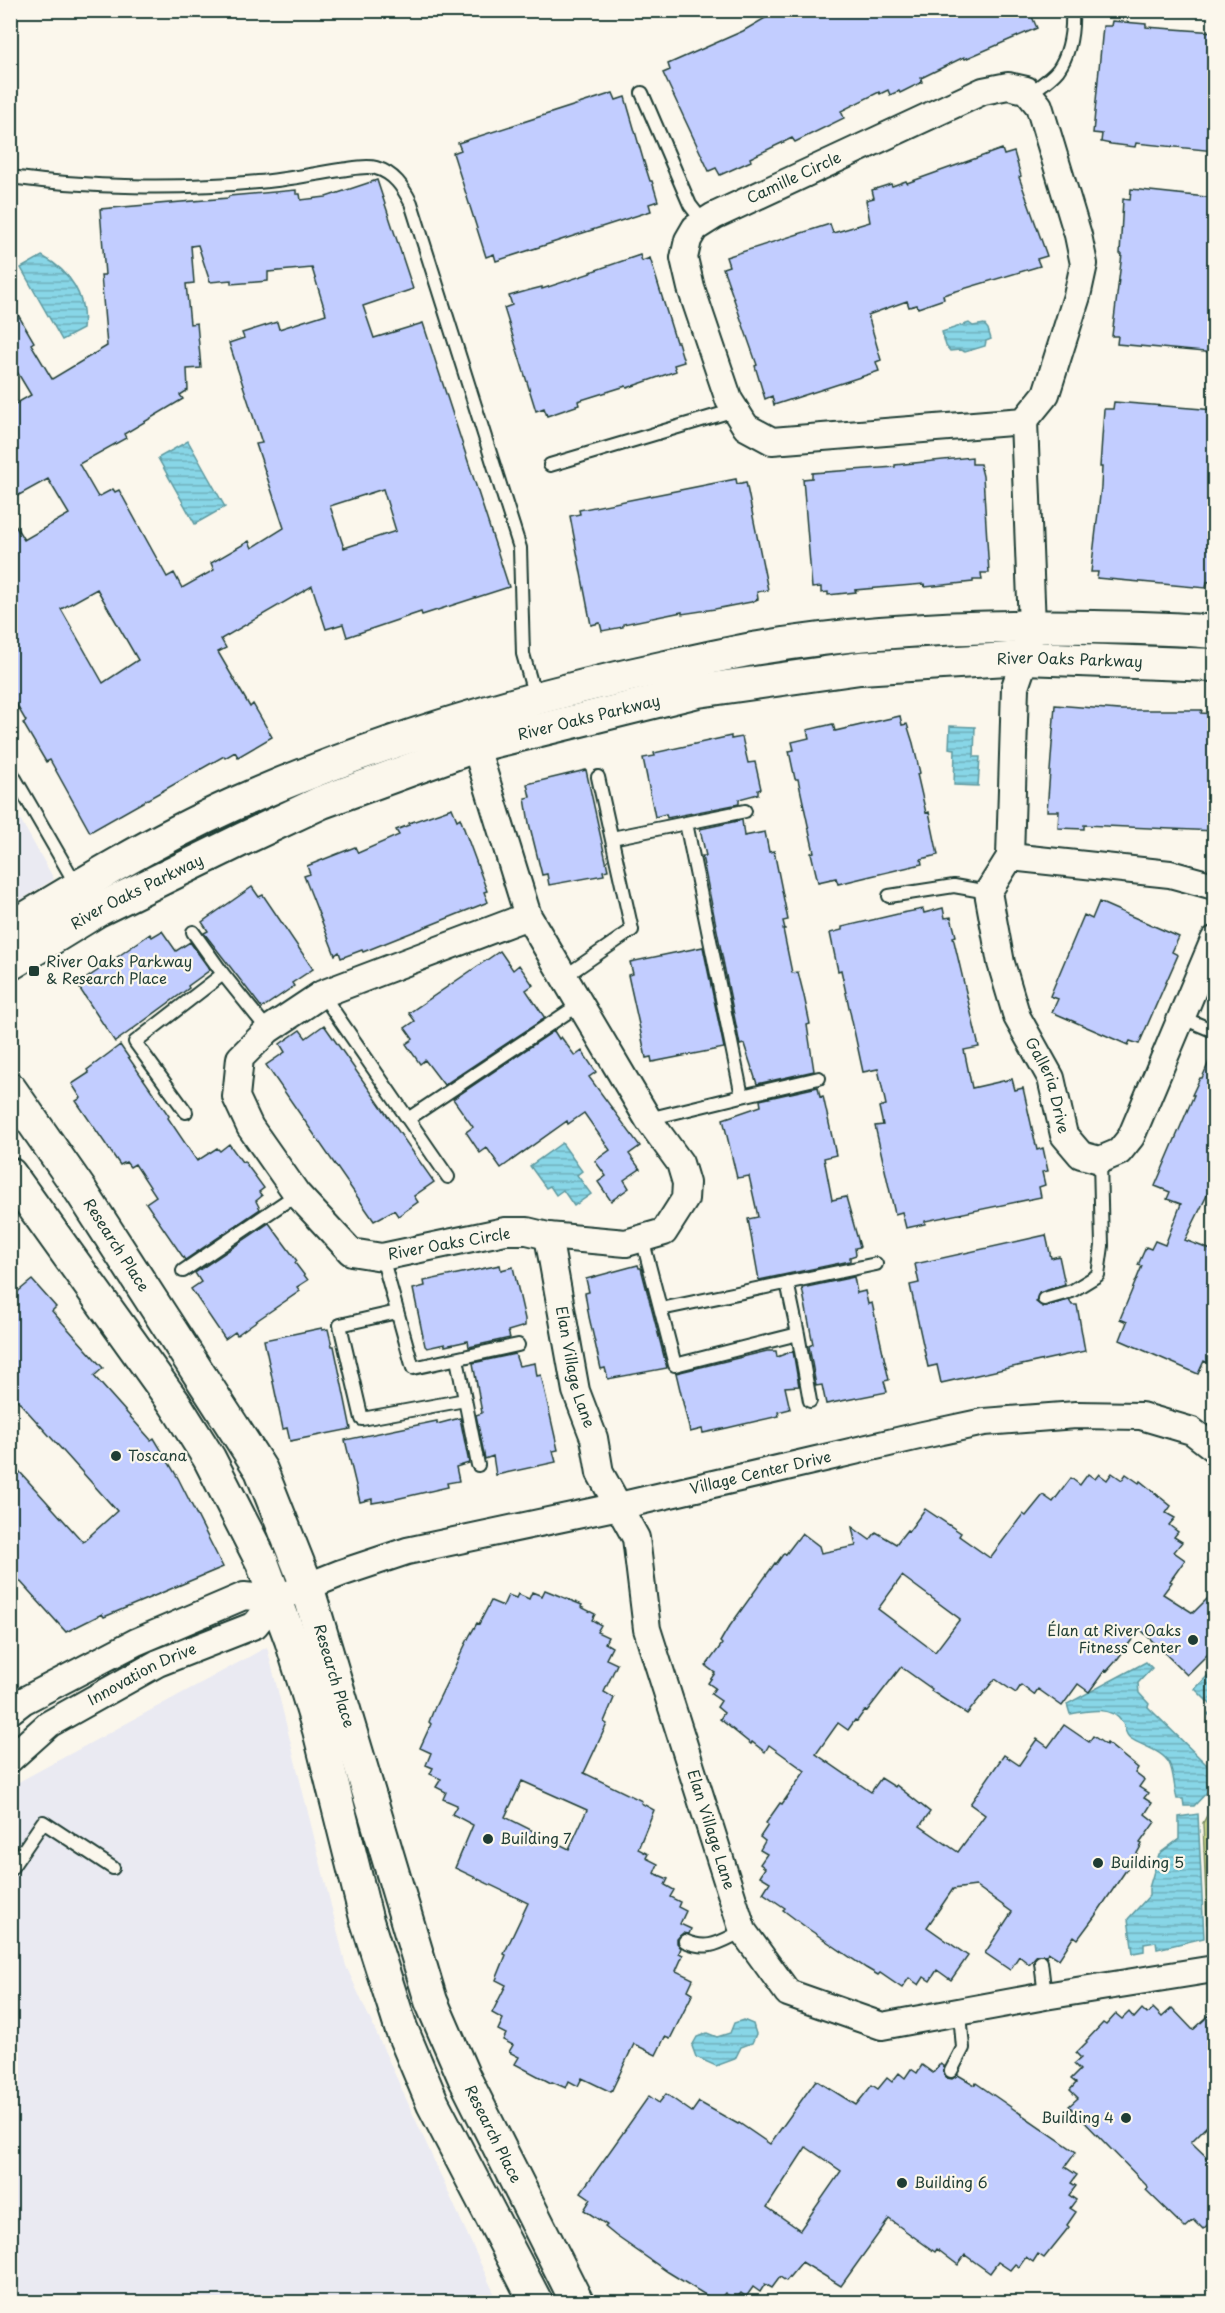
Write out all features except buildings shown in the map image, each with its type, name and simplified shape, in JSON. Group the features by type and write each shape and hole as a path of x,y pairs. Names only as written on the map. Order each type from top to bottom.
{"street":[{"name":"Camille Circle","path":"1024,421 772,441 746,427 729,400 691,288 684,258 688,240 695,228 832,160 983,91 1008,86 1026,90 1029,94"},
{"path":"988,892 1010,857 1015,687 1032,626 1024,421 1046,394 1077,296 1084,264 1078,235 1039,106 1029,94"},
{"name":"River Oaks Parkway","path":"10,964 98,910 243,838 471,731 535,697 759,648 848,636 936,629 1032,626 1190,629 1215,632"},
{"name":"River Oaks Parkway","path":"10,928 78,887 231,806 325,766 471,731 698,691 860,668 1025,657 1215,664"},
{"name":"River Oaks Circle","path":"471,731 528,916 648,1119 680,1163 686,1183 685,1199 664,1232 626,1243 548,1236 527,1231 505,1231 382,1257 351,1252 297,1194 250,1127 236,1097 240,1058 268,1030 322,994 528,916"},
{"path":"1010,857 1170,874 1215,886"},
{"name":"Galleria Drive","path":"988,892 1001,963 1017,1017 1051,1078 1064,1134 1082,1155 1100,1160"},
{"path":"1100,1160 1119,1152 1131,1137 1215,940"},
{"name":"Research Place","path":"10,1089 81,1191 261,1470 308,1586 431,2001 464,2078 577,2302"},
{"name":"Research Place","path":"10,1174 175,1404 209,1458 262,1562 291,1640 319,1730 366,1918 401,2028 433,2104 536,2302"},
{"name":"Elan Village Lane","path":"548,1236 576,1391 594,1438 600,1473 636,1538 647,1629 743,1930 788,1994 882,2026 1045,1996 1215,1969"},
{"name":"Village Center Drive","path":"308,1586 341,1572 406,1551 619,1506 984,1422 1076,1415 1141,1416 1192,1431 1215,1448"},
{"name":"Innovation Drive","path":"10,1712 23,1701 136,1642 221,1605 244,1596 276,1599 308,1586"},
{"name":"Innovation Drive","path":"10,1759 49,1724 158,1663 255,1625 276,1599"}],"lane":[{"path":"1029,94 1058,70 1067,50 1073,27 1072,10"},
{"path":"642,93 690,205 704,223"},
{"path":"10,177 48,182 153,186 259,182 356,168 375,168 390,174 403,188 411,203 520,548 524,654 535,697"},
{"path":"550,465 735,410"},
{"path":"10,770 78,887"},
{"path":"564,977 632,930 598,777"},
{"path":"612,838 745,811"},
{"path":"686,823 742,1096"},
{"path":"889,896 954,886 988,892"},
{"path":"193,932 268,1030"},
{"path":"186,1112 135,1042 223,974"},
{"path":"322,994 448,1177"},
{"path":"408,1119 580,1004"},
{"path":"1183,1018 1215,1031"},
{"path":"648,1119 819,1078"},
{"path":"1044,1299 1072,1291 1098,1275 1102,1246 1100,1160"},
{"path":"183,1271 297,1194"},
{"path":"642,1238 675,1365 798,1334"},
{"path":"382,1257 413,1368 518,1345"},
{"path":"661,1309 876,1264"},
{"path":"787,1282 810,1401"},
{"path":"397,1312 340,1325 362,1419 465,1400"},
{"path":"457,1359 478,1465"},
{"path":"10,1870 43,1822 113,1868"},
{"path":"685,1941 696,1946 707,1947 743,1930"},
{"path":"1041,1962 1045,1996"},
{"path":"951,2071 963,2048 960,2013"}],"shaded area":[{"path":"10,801 54,879 11,906 10,906"},
{"path":"267,1647 346,1966 498,2302 11,2302 11,1786"}],"green space":[{"path":"1214,1803 1214,1924 1207,1924 1203,1823"}],"water":[{"path":"42,256 61,269 68,277 79,295 82,306 83,329 62,340 21,268"},
{"path":"969,323 973,326 984,324 991,339 986,341 985,346 965,352 950,351 942,332"},
{"path":"188,441 225,507 195,524 158,458"},
{"path":"950,726 975,727 974,757 980,757 978,786 954,785 955,749 949,748"},
{"path":"562,1143 582,1171 577,1175 591,1194 574,1206 563,1190 556,1195 550,1186 546,1188 530,1166"},
{"path":"1146,1662 1152,1668 1138,1683 1139,1693 1149,1704 1148,1707 1207,1765 1214,1758 1214,1788 1211,1788 1194,1806 1184,1806 1183,1799 1177,1799 1172,1771 1166,1759 1156,1751 1130,1738 1117,1717 1098,1710 1070,1714 1067,1704"},
{"path":"1211,1672 1214,1675 1214,1708 1195,1689"},
{"path":"1214,1708 1214,1720 1208,1714"},
{"path":"1198,1814 1204,1938 1157,1949 1156,1942 1144,1944 1144,1951 1133,1953 1128,1919 1149,1896 1149,1888 1159,1854 1179,1839 1179,1817"},
{"path":"743,2020 753,2024 756,2034 752,2043 741,2047 735,2059 716,2066 696,2057 692,2046 697,2037 707,2033 717,2037 730,2033 734,2023"}],"place":[{"name":"River Oaks Parkway & Research Place","path":"34,971"},
{"name":"Toscana","path":"116,1456"},
{"name":"Élan at River Oaks Fitness Center","path":"1193,1640"},
{"name":"Building 7","path":"488,1839"},
{"name":"Building 5","path":"1098,1863"},
{"name":"Building 4","path":"1126,2118"},
{"name":"Building 6","path":"902,2183"}]}
